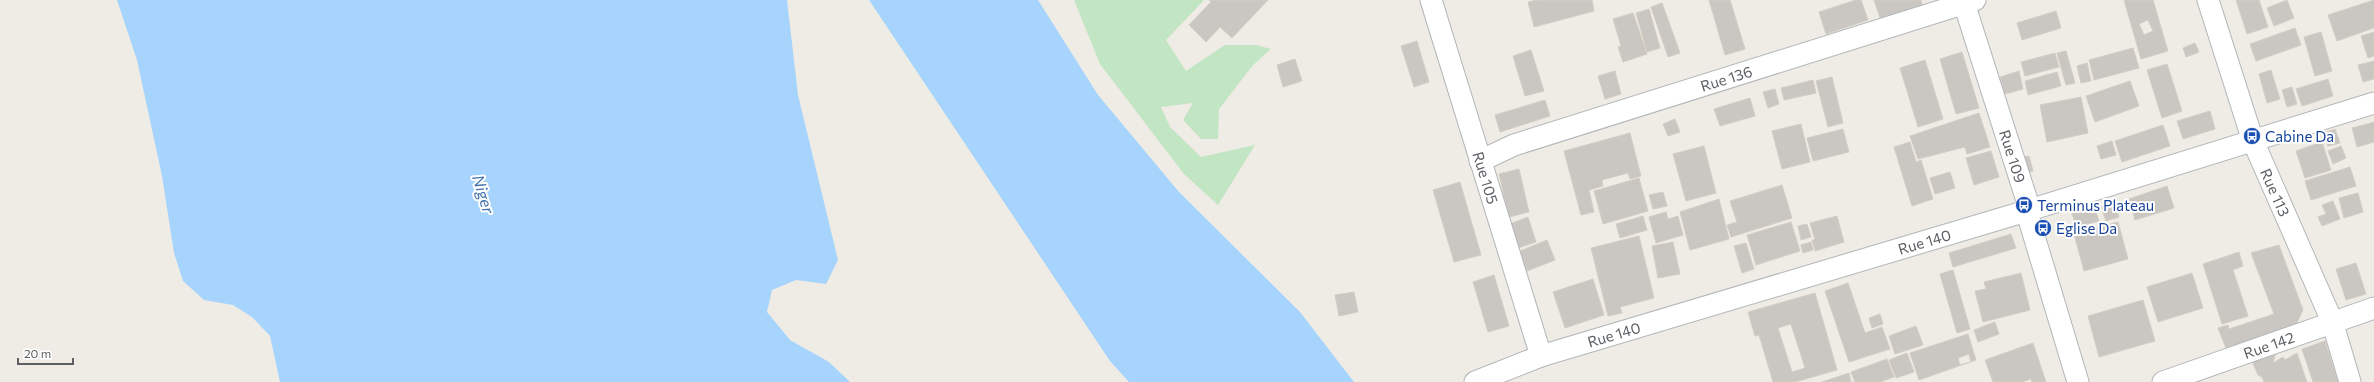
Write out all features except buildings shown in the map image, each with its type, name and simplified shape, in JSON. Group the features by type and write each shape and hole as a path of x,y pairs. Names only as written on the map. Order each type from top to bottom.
{"street":[{"name":"Rue 105","path":"1431,0 1541,356"},
{"name":"Rue 113","path":"2208,0 2253,141 2332,321 2350,382"},
{"name":"Rue 136","path":"1480,160 1514,145 1967,1"},
{"name":"Rue 109","path":"1967,1 2030,210 2028,216 2078,382"},
{"name":"Rue 140","path":"1475,382 1541,356 2030,210 2374,103"},
{"name":"Rue 142","path":"2163,382 2332,321 2374,308"}],"green space":[{"path":"1074,0 1204,0 1166,40 1186,71 1225,45 1256,45 1271,49 1253,65 1219,109 1218,139 1201,139 1183,120 1193,103 1161,107 1170,127 1201,157 1255,145 1218,205 1184,174 1100,64"}],"water":[{"name":"Niger","path":"117,0 787,0 798,95 838,260 826,284 796,280 772,290 767,312 790,340 829,362 850,382 280,382 270,336 252,317 233,305 204,300 183,281 174,253 162,176 137,60"},
{"path":"869,0 1038,0 1098,95 1179,192 1300,312 1354,382 1129,382 1110,361"}],"place":[{"name":"Cabine Da","path":"2252,136"},
{"name":"Terminus Plateau","path":"2024,205"},
{"name":"Eglise Da","path":"2043,228"}]}
